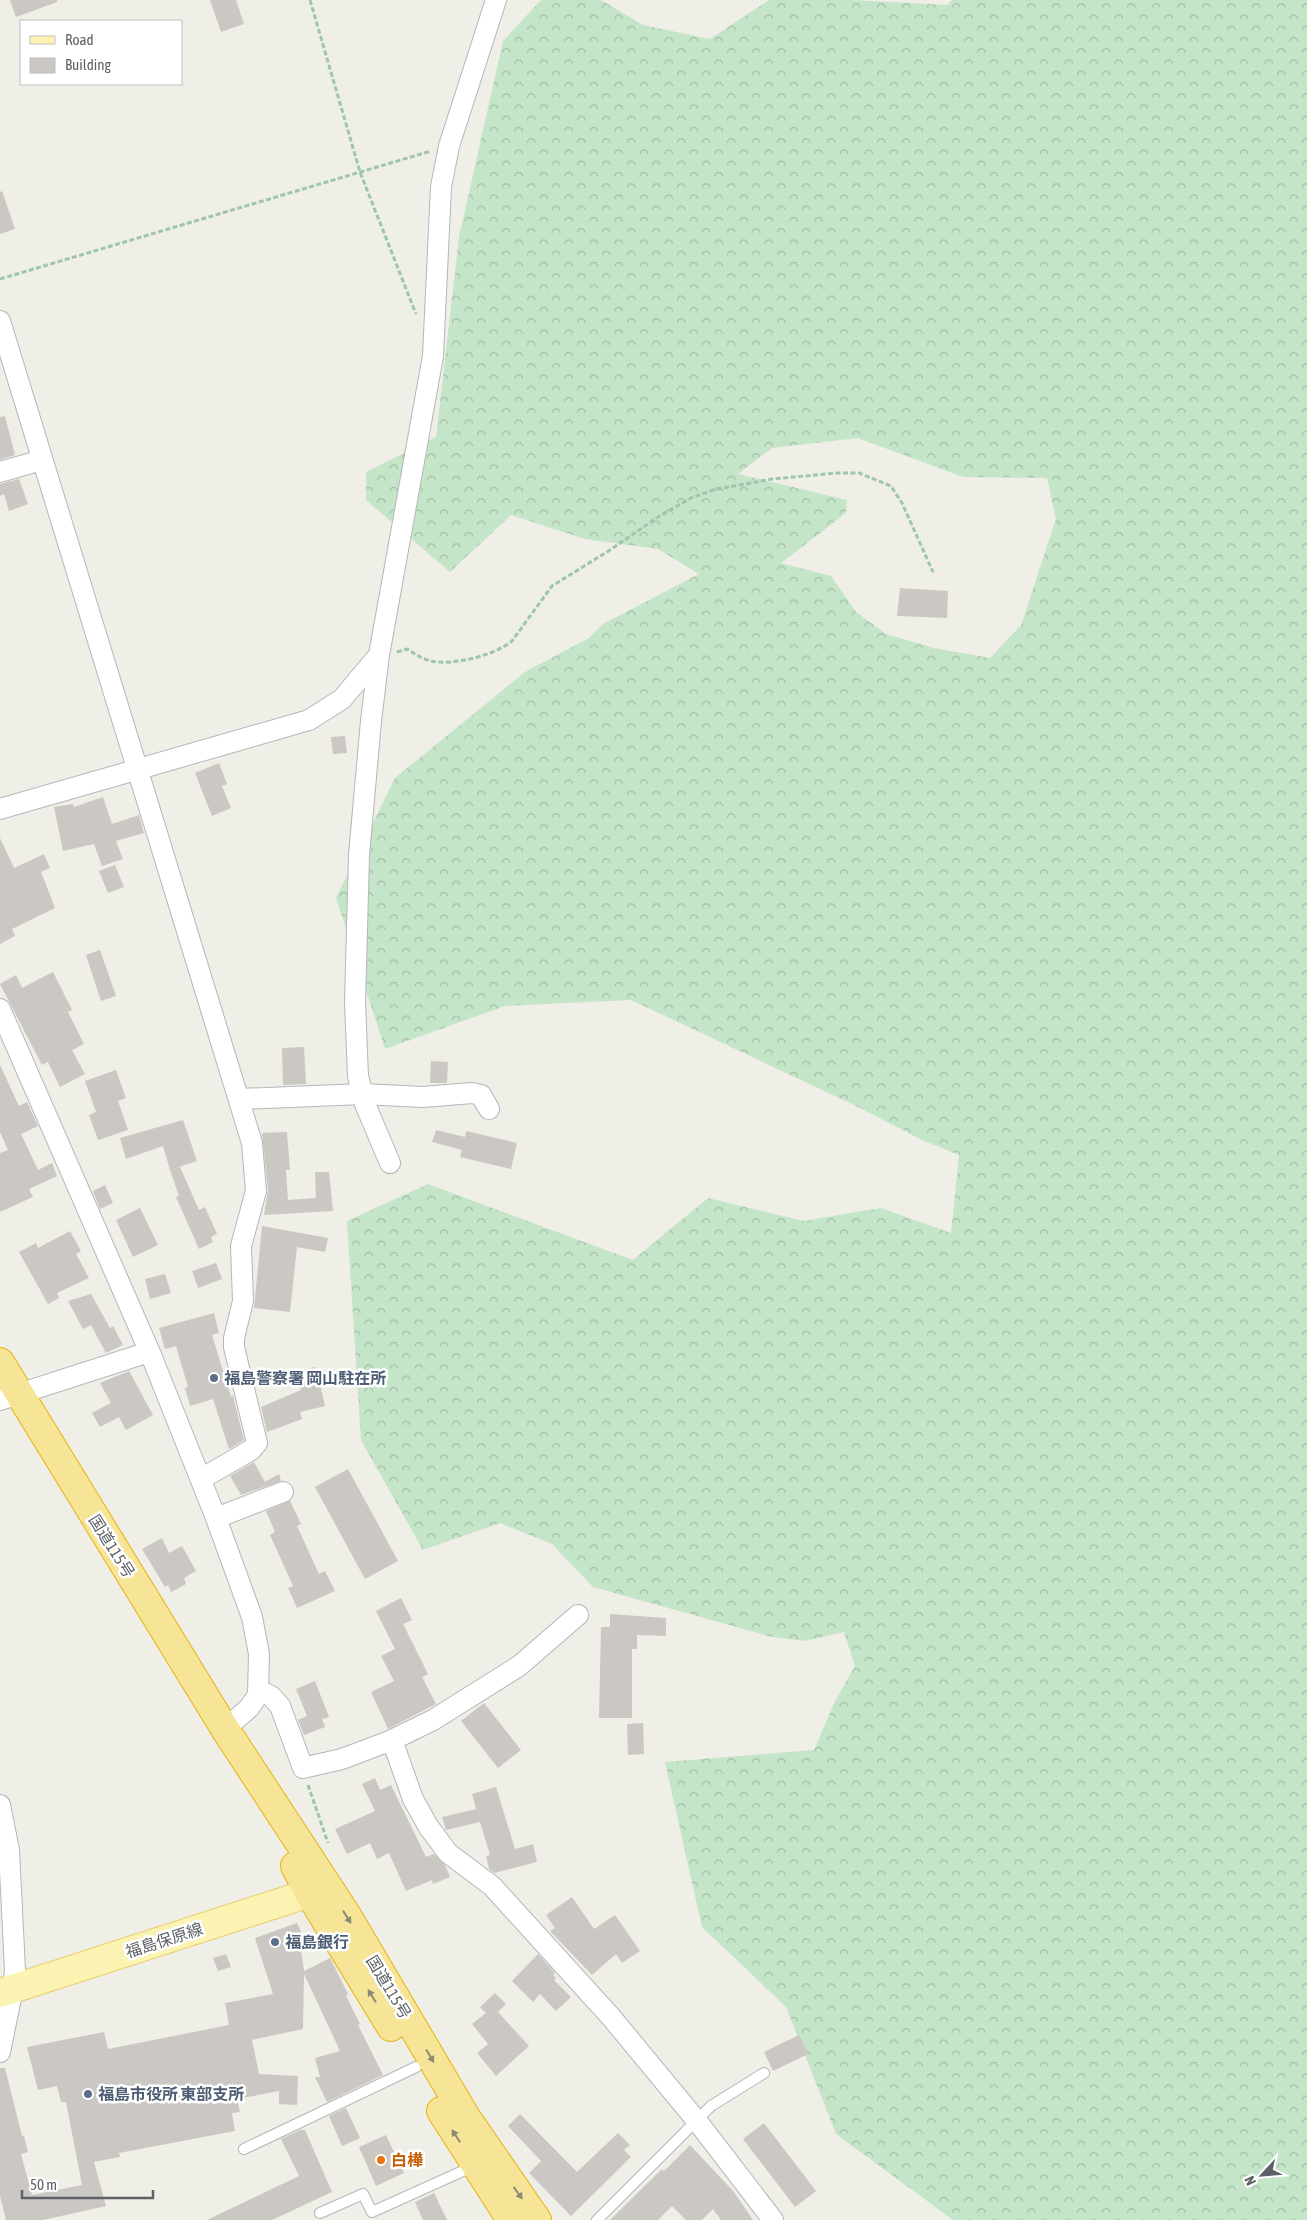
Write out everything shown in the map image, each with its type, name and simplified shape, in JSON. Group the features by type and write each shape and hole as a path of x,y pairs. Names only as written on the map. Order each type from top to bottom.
{"highway":[{"name":"国道115号","path":"0,1362 10,1397 225,1729 453,2131 512,2220"},
{"name":"国道115号","path":"318,1890 348,1918 466,2117 537,2220"}],"main road":[{"name":"福島保原線","path":"7,1991 318,1890"}],"street":[{"path":"390,1164 358,1076 355,1003 359,855 371,721 379,655 433,356 441,187 449,146 496,0"},
{"path":"0,321 252,1143 256,1191 241,1246 243,1301 234,1338 234,1347 257,1443 251,1450 201,1479"},
{"path":"0,472 42,460"},
{"path":"0,809 309,720 342,698 379,655"},
{"path":"0,1009 149,1352 201,1479 252,1617 260,1654 258,1695 249,1708 225,1729"},
{"path":"239,1099 363,1094 423,1097 472,1093 481,1095 489,1109"},
{"path":"10,1397 149,1352"},
{"path":"216,1518 283,1492"},
{"path":"258,1690 271,1696 280,1706 302,1768 342,1758 392,1740 433,1720 519,1666 578,1615"},
{"path":"392,1740 413,1799 428,1826 448,1852 492,1886 611,2017 696,2120 773,2220"},
{"path":"0,1805 8,1850 15,1970 7,1991 0,2052"}],"lane":[{"path":"244,2150 416,2067"},
{"path":"597,2220 711,2106 764,2073"},
{"path":"320,2213 363,2194 372,2212 476,2166"}],"path":[{"path":"310,0 360,172 418,319"},
{"path":"0,279 449,146"},
{"path":"379,655 407,649 417,656 431,661 449,663 504,648 512,641 552,586 658,517 698,495 772,479 837,473 859,473 890,486 902,503 933,572"},
{"path":"302,1768 330,1848"}],"green space":[{"path":"541,0 601,0 643,25 710,39 769,0 851,0 948,5 952,0 1307,0 1307,2220 953,2220 836,2134 786,2007 702,1927 665,1762 814,1750 835,1701 855,1666 844,1632 805,1641 772,1637 593,1587 552,1544 500,1523 423,1550 361,1440 347,1221 428,1184 633,1260 708,1198 803,1221 881,1208 951,1233 959,1155 922,1140 854,1105 631,1000 505,1006 385,1049 336,898 395,778 525,672 589,638 603,624 699,574 658,549 585,539 511,515 450,572 366,500 366,472 436,437 459,237 503,41","holes":["858,438 963,477 1047,478 1056,519 1021,625 990,658 934,648 886,634 856,612 831,576 781,563 846,513 847,500 738,474 772,448"]}],"building":[{"path":"10,0 57,0 57,2 16,17"},
{"path":"210,0 236,0 244,24 221,32"},
{"path":"2,191 15,229 0,234 0,192"},
{"path":"5,416 15,455 0,460 0,417"},
{"path":"19,479 28,504 9,511 4,494 0,496 0,484"},
{"path":"900,588 948,591 947,618 897,616"},
{"path":"345,736 347,753 333,754 331,737"},
{"path":"219,763 227,784 222,786 231,808 212,816 195,773"},
{"path":"103,797 112,824 139,815 144,833 116,841 123,859 102,866 94,844 63,851 54,807 73,804 74,807"},
{"path":"0,838 14,868 44,854 50,868 41,872 55,908 12,929 15,936 0,944"},
{"path":"115,865 124,887 108,893 99,871"},
{"path":"100,950 116,996 101,1001 86,955"},
{"path":"53,972 72,1010 68,1012 84,1044 72,1050 85,1074 60,1087 48,1062 42,1065 0,984 16,975 22,988"},
{"path":"304,1047 306,1084 283,1085 282,1048"},
{"path":"431,1061 448,1062 447,1083 430,1083"},
{"path":"0,1065 19,1106 27,1102 38,1126 21,1134 38,1170 52,1163 57,1176 29,1189 33,1197 0,1212 0,1153 8,1150 0,1132"},
{"path":"116,1070 126,1098 118,1101 128,1130 98,1140 89,1115 96,1112 85,1081"},
{"path":"183,1120 197,1161 170,1170 163,1146 126,1159 120,1138"},
{"path":"436,1130 465,1137 466,1131 517,1143 511,1169 460,1157 462,1150 432,1142"},
{"path":"287,1132 290,1170 286,1170 288,1200 316,1198 315,1172 329,1172 333,1211 264,1215 268,1190 262,1133"},
{"path":"180,1167 199,1210 205,1207 217,1234 211,1237 213,1242 199,1249 176,1197 179,1196 170,1170"},
{"path":"105,1185 113,1203 100,1209 93,1191"},
{"path":"140,1208 158,1245 133,1257 116,1220"},
{"path":"262,1226 328,1238 325,1252 297,1247 290,1312 254,1308"},
{"path":"70,1231 81,1251 76,1254 89,1278 57,1293 59,1298 48,1304 19,1252 36,1243 38,1248"},
{"path":"216,1263 222,1279 198,1288 192,1271"},
{"path":"165,1274 171,1293 150,1299 145,1279"},
{"path":"91,1294 110,1328 113,1326 123,1345 106,1353 91,1325 83,1329 68,1301"},
{"path":"214,1313 219,1333 212,1335 231,1397 233,1396 244,1440 229,1449 213,1399 190,1406 185,1388 188,1387 176,1346 165,1349 159,1328"},
{"path":"316,1367 325,1406 300,1412 302,1419 267,1432 261,1407 301,1390 296,1371"},
{"path":"129,1371 153,1415 126,1430 119,1417 100,1427 92,1413 111,1403 100,1383"},
{"path":"254,1462 265,1482 279,1474 281,1481 241,1495 230,1476"},
{"path":"348,1469 398,1561 365,1579 315,1487"},
{"path":"290,1501 301,1524 297,1526 319,1574 325,1571 335,1591 297,1608 288,1588 293,1586 270,1535 275,1532 266,1511"},
{"path":"162,1538 169,1553 182,1546 196,1571 184,1578 186,1584 171,1592 168,1585 165,1587 142,1549"},
{"path":"401,1598 412,1620 403,1624 428,1674 422,1677 436,1704 388,1729 371,1692 394,1681 381,1656 395,1649 376,1611"},
{"path":"610,1614 666,1618 666,1636 637,1635 637,1649 632,1649 632,1718 599,1718 601,1627 610,1627"},
{"path":"315,1681 329,1717 322,1719 325,1727 304,1735 298,1720 307,1716 296,1689"},
{"path":"484,1703 521,1750 498,1768 461,1721"},
{"path":"643,1723 644,1754 628,1755 627,1724"},
{"path":"375,1778 380,1790 391,1785 426,1857 434,1854 445,1865 450,1877 433,1884 432,1880 406,1891 389,1853 377,1859 370,1843 347,1854 335,1829 375,1811 362,1784"},
{"path":"496,1787 515,1849 533,1844 537,1862 494,1873 489,1869 486,1856 490,1855 480,1822 446,1830 442,1817 476,1809 472,1794"},
{"path":"572,1897 594,1929 615,1915 640,1951 622,1963 616,1954 592,1975 550,1931 555,1928 546,1915"},
{"path":"297,1923 305,1940 300,1943 304,1971 330,1958 348,1994 346,1996 360,2024 358,2025 383,2075 327,2102 315,2077 320,2077 315,2058 340,2051 304,1974 303,2029 252,2040 259,2074 298,2076 297,2105 279,2104 279,2091 237,2099 240,2112 232,2113 235,2131 119,2153 120,2157 94,2162 106,2206 43,2220 6,2220 0,2196 0,2068 5,2068 22,2136 24,2136 28,2152 21,2154 32,2195 82,2185 66,2102 61,2102 57,2086 38,2090 27,2047 104,2032 108,2049 229,2025 225,2003 273,1994 255,1938"},
{"path":"226,1954 231,1967 218,1971 213,1958"},
{"path":"538,1954 555,1973 553,1975 556,1978 554,1980 571,1997 556,2011 540,1994 533,2002 512,1981"},
{"path":"495,1993 506,2004 498,2012 529,2046 496,2076 477,2053 488,2044 472,2024 486,2013 480,2007"},
{"path":"799,2035 808,2054 773,2071 764,2052"},
{"path":"346,2108 360,2138 342,2146 329,2116"},
{"path":"520,2114 577,2172 618,2133 630,2145 624,2150 631,2157 571,2216 529,2173 541,2161 508,2126"},
{"path":"764,2123 816,2191 795,2207 743,2139"},
{"path":"300,2130 305,2130 332,2192 272,2220 207,2220 299,2176 281,2139"},
{"name":"白樺","path":"386,2135 404,2173 376,2186 359,2147"},
{"path":"690,2145 734,2192 753,2220 721,2220 713,2209 702,2220 686,2220 672,2206 658,2220 610,2220 662,2169 664,2171"},
{"path":"434,2193 447,2220 423,2220 415,2202"}],"place":[{"name":"福島警察署 岡山駐在所","path":"214,1378"},
{"name":"福島銀行","path":"275,1942"},
{"name":"福島市役所 東部支所","path":"88,2094"},
{"name":"白樺","path":"381,2160"}]}
